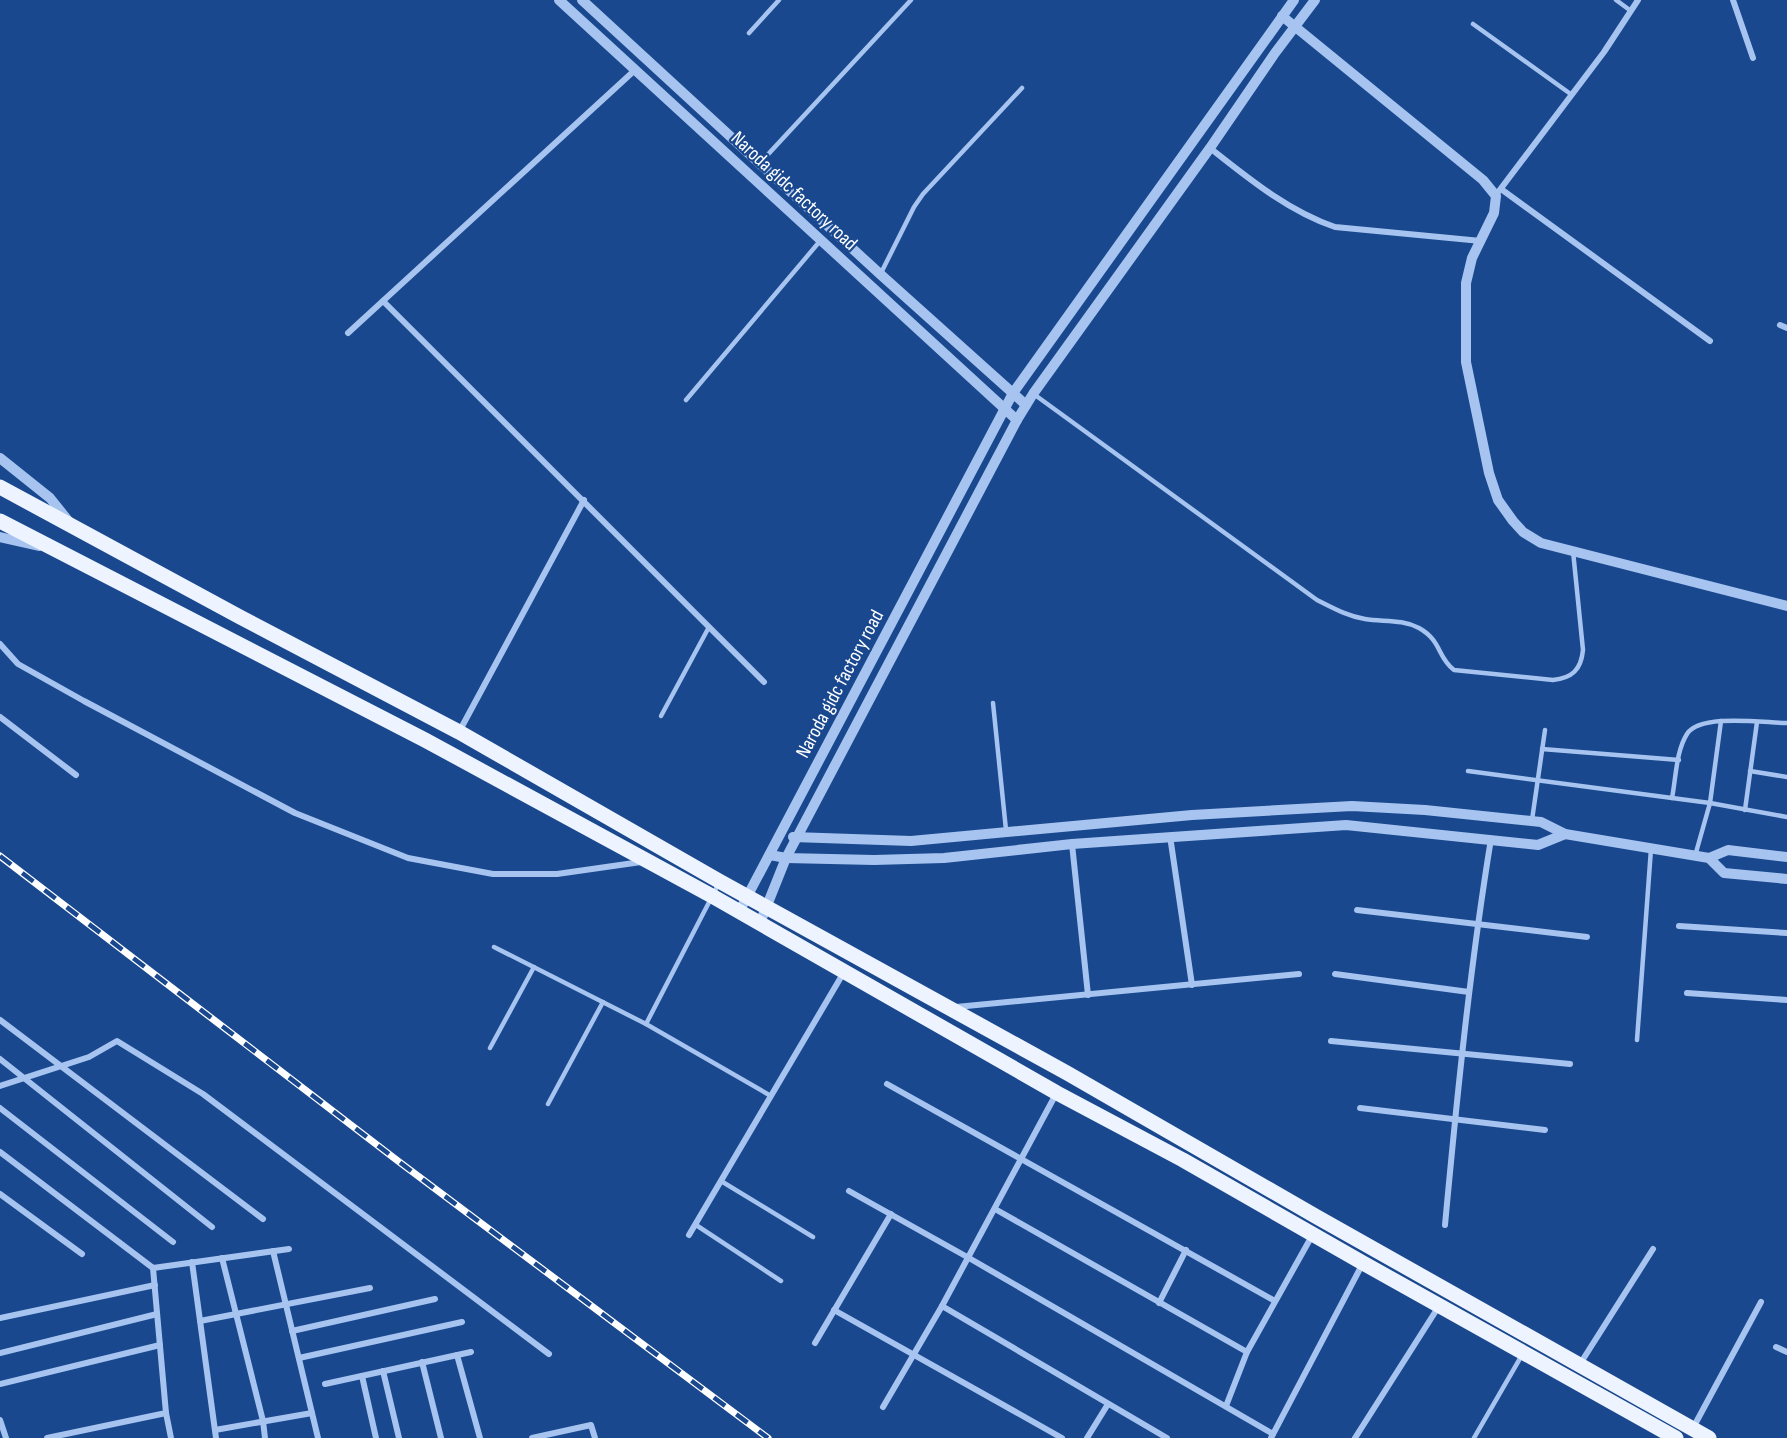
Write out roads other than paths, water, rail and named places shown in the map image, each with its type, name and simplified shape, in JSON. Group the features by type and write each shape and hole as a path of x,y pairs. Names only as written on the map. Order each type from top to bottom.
{"main road":[{"path":"0,487 459,732 719,881 951,1008 1709,1438"},
{"path":"0,520 425,740 712,896 1057,1093 1183,1160 1676,1438"}],"street":[{"name":"Naroda gidc factory road","path":"559,0 1017,420"},
{"name":"Naroda gidc factory road","path":"582,0 1026,405"},
{"name":"Naroda gidc factory road","path":"739,912 1013,393 1293,0"},
{"name":"Naroda gidc factory road","path":"760,924 786,858 1026,405 1210,148 1275,52 1296,28 1315,0"},
{"path":"1638,0 1604,52 1498,192 1494,213 1472,258 1466,283 1466,362 1489,473 1498,500 1513,522 1523,532 1541,543 1787,606"},
{"path":"1733,0 1754,58"},
{"path":"1282,16 1498,192 1710,341"},
{"path":"348,333 635,70"},
{"path":"1210,148 1292,207 1335,227 1480,241"},
{"path":"383,301 764,682"},
{"path":"1780,325 1787,328"},
{"path":"0,458 50,498 73,527"},
{"path":"459,732 584,500"},
{"path":"0,537 59,551"},
{"path":"0,644 18,664 295,813 408,858 493,874 557,874 647,861"},
{"path":"0,717 76,775"},
{"path":"780,835 911,841 1192,815 1352,807 1425,810 1541,822 1565,834 1709,858 1728,850 1787,857"},
{"path":"770,855 786,858 909,860 1170,836 1346,825 1538,845 1565,834"},
{"path":"1170,836 1192,985"},
{"path":"1446,1225 1461,1054 1477,925 1491,839"},
{"path":"1072,844 1088,995"},
{"path":"1709,858 1725,873 1787,879"},
{"path":"1357,910 1587,937"},
{"path":"1679,926 1787,933"},
{"path":"689,1235 845,972"},
{"path":"951,1008 1299,974"},
{"path":"1335,974 1469,992"},
{"path":"1686,993 1787,1000"},
{"path":"0,1020 263,1219"},
{"path":"0,1086 89,1057 117,1041 203,1094 549,1354"},
{"path":"1331,1041 1570,1064"},
{"path":"0,1059 212,1227"},
{"path":"887,1084 1275,1300"},
{"path":"883,1407 969,1258 1057,1093"},
{"path":"0,1108 173,1242"},
{"path":"1360,1108 1545,1130"},
{"path":"0,1152 153,1268 289,1249"},
{"path":"849,1191 1226,1406 1272,1436 1363,1263"},
{"path":"0,1194 82,1254"},
{"path":"995,1209 1247,1352"},
{"path":"814,1343 891,1214"},
{"path":"1226,1406 1247,1352 1313,1234"},
{"path":"1580,1364 1653,1249"},
{"path":"1159,1303 1186,1250"},
{"path":"273,1251 318,1438"},
{"path":"222,1258 266,1438"},
{"path":"192,1262 216,1438"},
{"path":"153,1268 166,1413 171,1438"},
{"path":"0,1318 155,1285"},
{"path":"200,1321 370,1288"},
{"path":"292,1331 435,1299"},
{"path":"1692,1429 1761,1302"},
{"path":"1355,1438 1439,1305"},
{"path":"942,1306 1167,1438"},
{"path":"834,1310 1062,1438"},
{"path":"0,1353 157,1314"},
{"path":"299,1358 462,1322"},
{"path":"0,1384 160,1345"},
{"path":"1776,1347 1787,1352"},
{"path":"325,1384 471,1352"},
{"path":"457,1355 480,1438"},
{"path":"422,1362 441,1438"},
{"path":"383,1371 399,1438"},
{"path":"362,1376 376,1438"},
{"path":"1087,1438 1108,1404"},
{"path":"47,1438 166,1413"},
{"path":"215,1430 312,1413"},
{"path":"0,1419 6,1438"},
{"path":"532,1438 591,1425 595,1438"}],"lane":[{"path":"749,33 779,0"},
{"path":"760,163 911,0"},
{"path":"1616,0 1631,11"},
{"path":"1473,24 1572,95"},
{"path":"880,274 923,194 1022,88"},
{"path":"686,400 820,240"},
{"path":"1033,394 1317,600 1354,617 1403,622 1416,626 1434,640 1454,670 1552,680 1563,679 1578,669 1582,662 1583,650 1573,551"},
{"path":"662,716 709,627"},
{"path":"993,703 1007,833"},
{"path":"1695,856 1710,803 1721,721"},
{"path":"1672,798 1682,744 1689,730 1706,722 1787,723"},
{"path":"1745,810 1757,722"},
{"path":"1532,821 1545,730"},
{"path":"1542,750 1679,760"},
{"path":"1468,771 1710,803 1787,817"},
{"path":"1750,771 1787,777"},
{"path":"1636,1040 1651,849"},
{"path":"646,1024 719,881"},
{"path":"494,946 646,1024 771,1096"},
{"path":"490,1048 534,967"},
{"path":"548,1104 603,1002"},
{"path":"721,1181 813,1237"},
{"path":"696,1225 781,1281"},
{"path":"1474,1438 1523,1353"}],"railway":[{"path":"0,856 398,1161 768,1438"}]}
